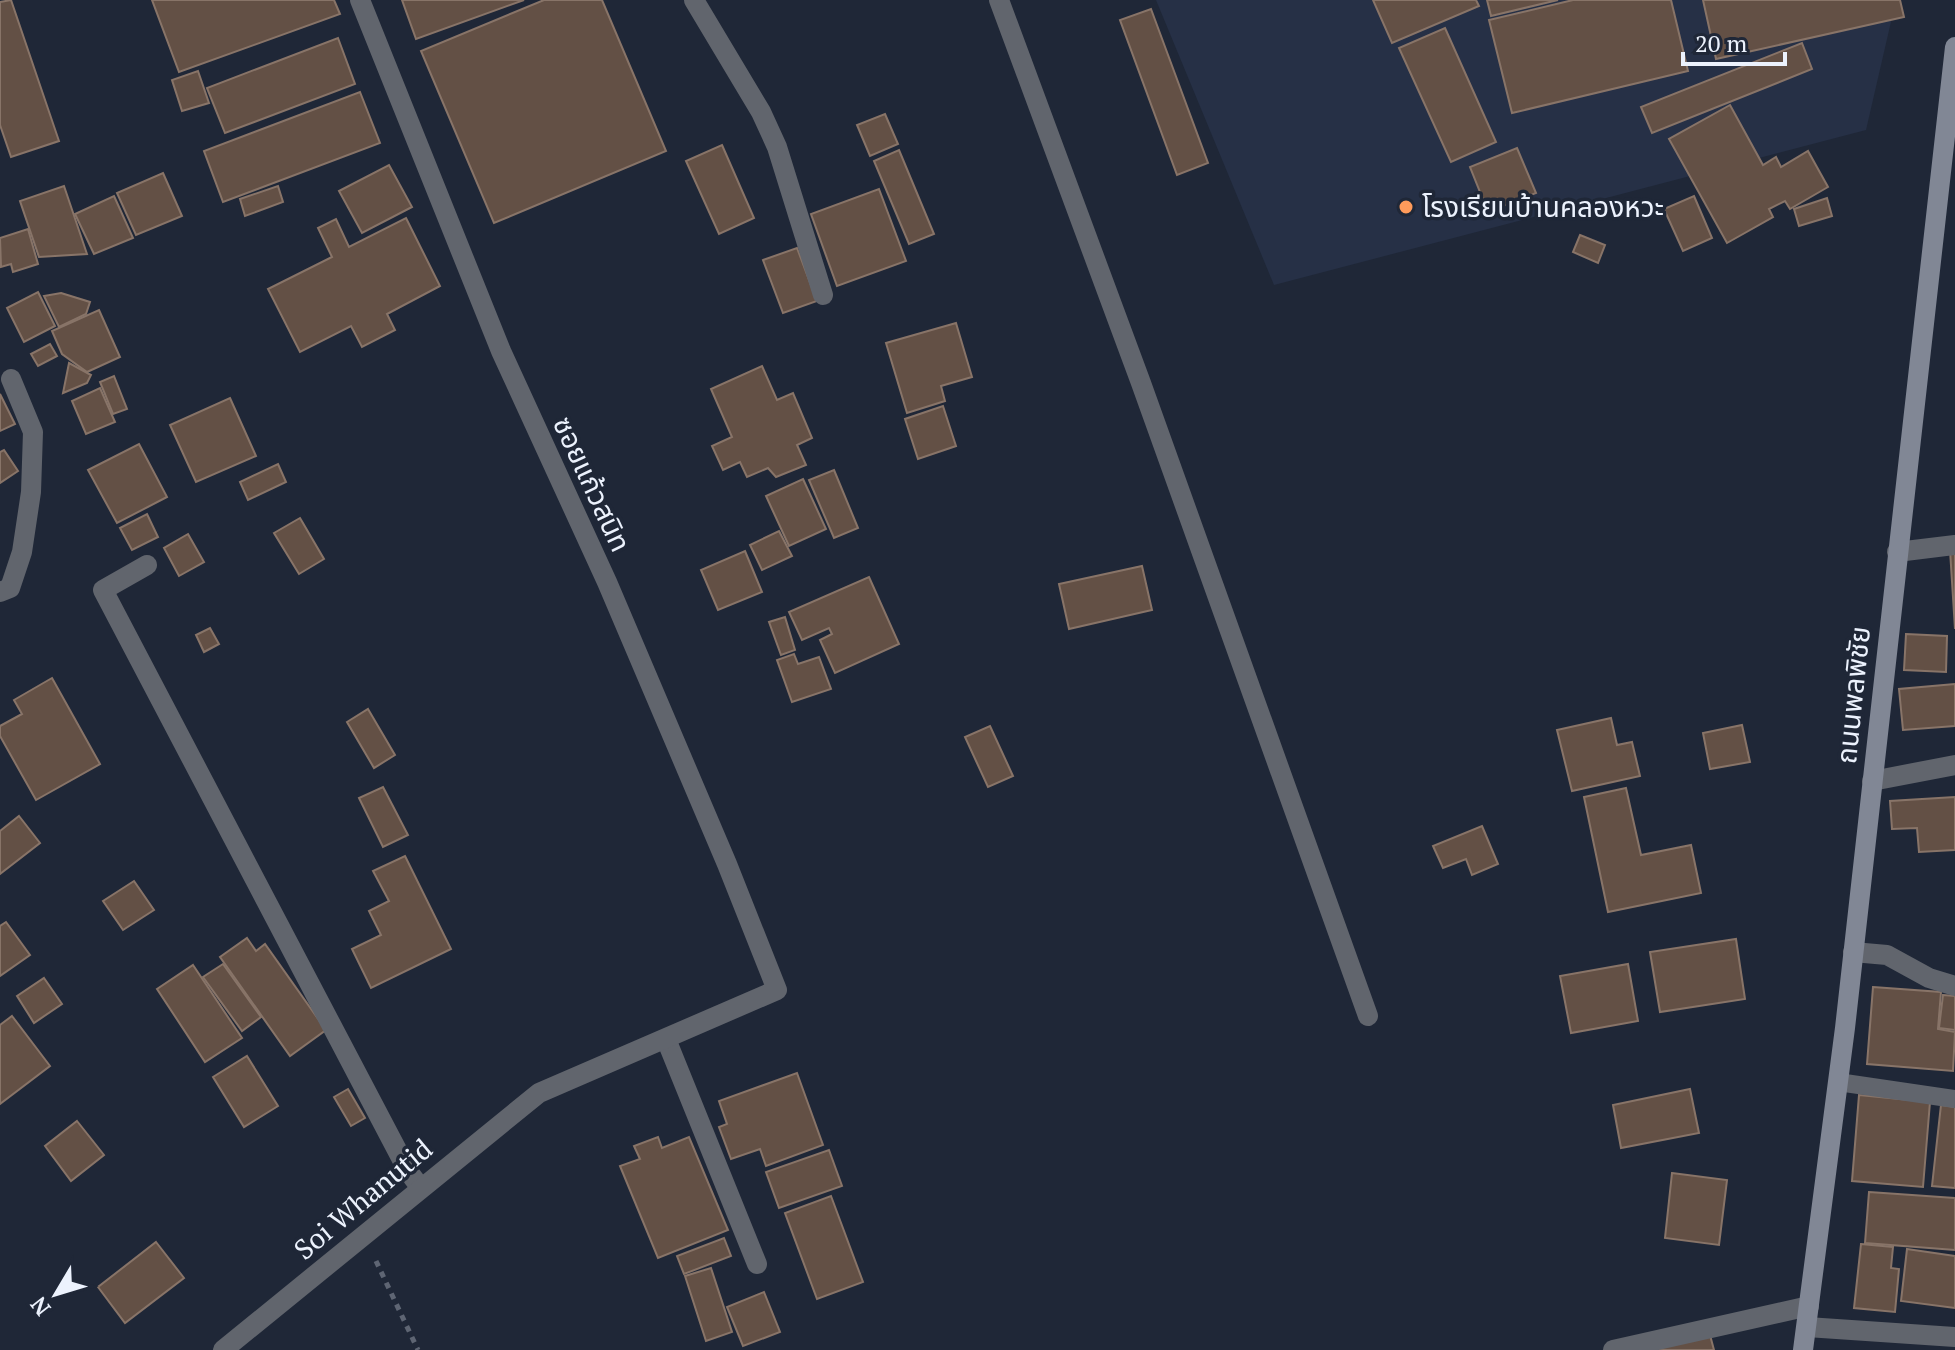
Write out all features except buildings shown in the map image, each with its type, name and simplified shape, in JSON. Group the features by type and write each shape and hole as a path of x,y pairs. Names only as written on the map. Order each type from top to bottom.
{"street":[{"name":"ซอยแก้วสนิท","path":"360,0 501,351 607,582 777,990"},
{"path":"694,0 761,112 777,147 823,295"},
{"path":"999,0 1141,383 1368,1016"},
{"name":"ถนนพลพิชัย","path":"1803,1350 1838,1082 1955,47"},
{"path":"0,592 10,588 22,552 31,492 33,432 11,379"},
{"path":"1897,552 1955,545"},
{"path":"147,565 103,590 408,1171 420,1187"},
{"path":"1872,781 1955,765"},
{"path":"1853,952 1887,955 1929,978 1955,986"},
{"name":"Soi Whanutid","path":"223,1350 539,1093 777,990"},
{"path":"666,1039 757,1264"},
{"path":"1613,1350 1808,1316 1955,1337"}],"lane":[{"path":"1838,1082 1955,1099"}],"path":[{"path":"364,1236 418,1350"}],"shaded area":[{"name":"โรงเรียนบ้านคลองหวะ","path":"1156,0 1896,0 1866,130 1274,285"}],"place":[{"name":"โรงเรียนบ้านคลองหวะ","path":"1406,207"}]}
